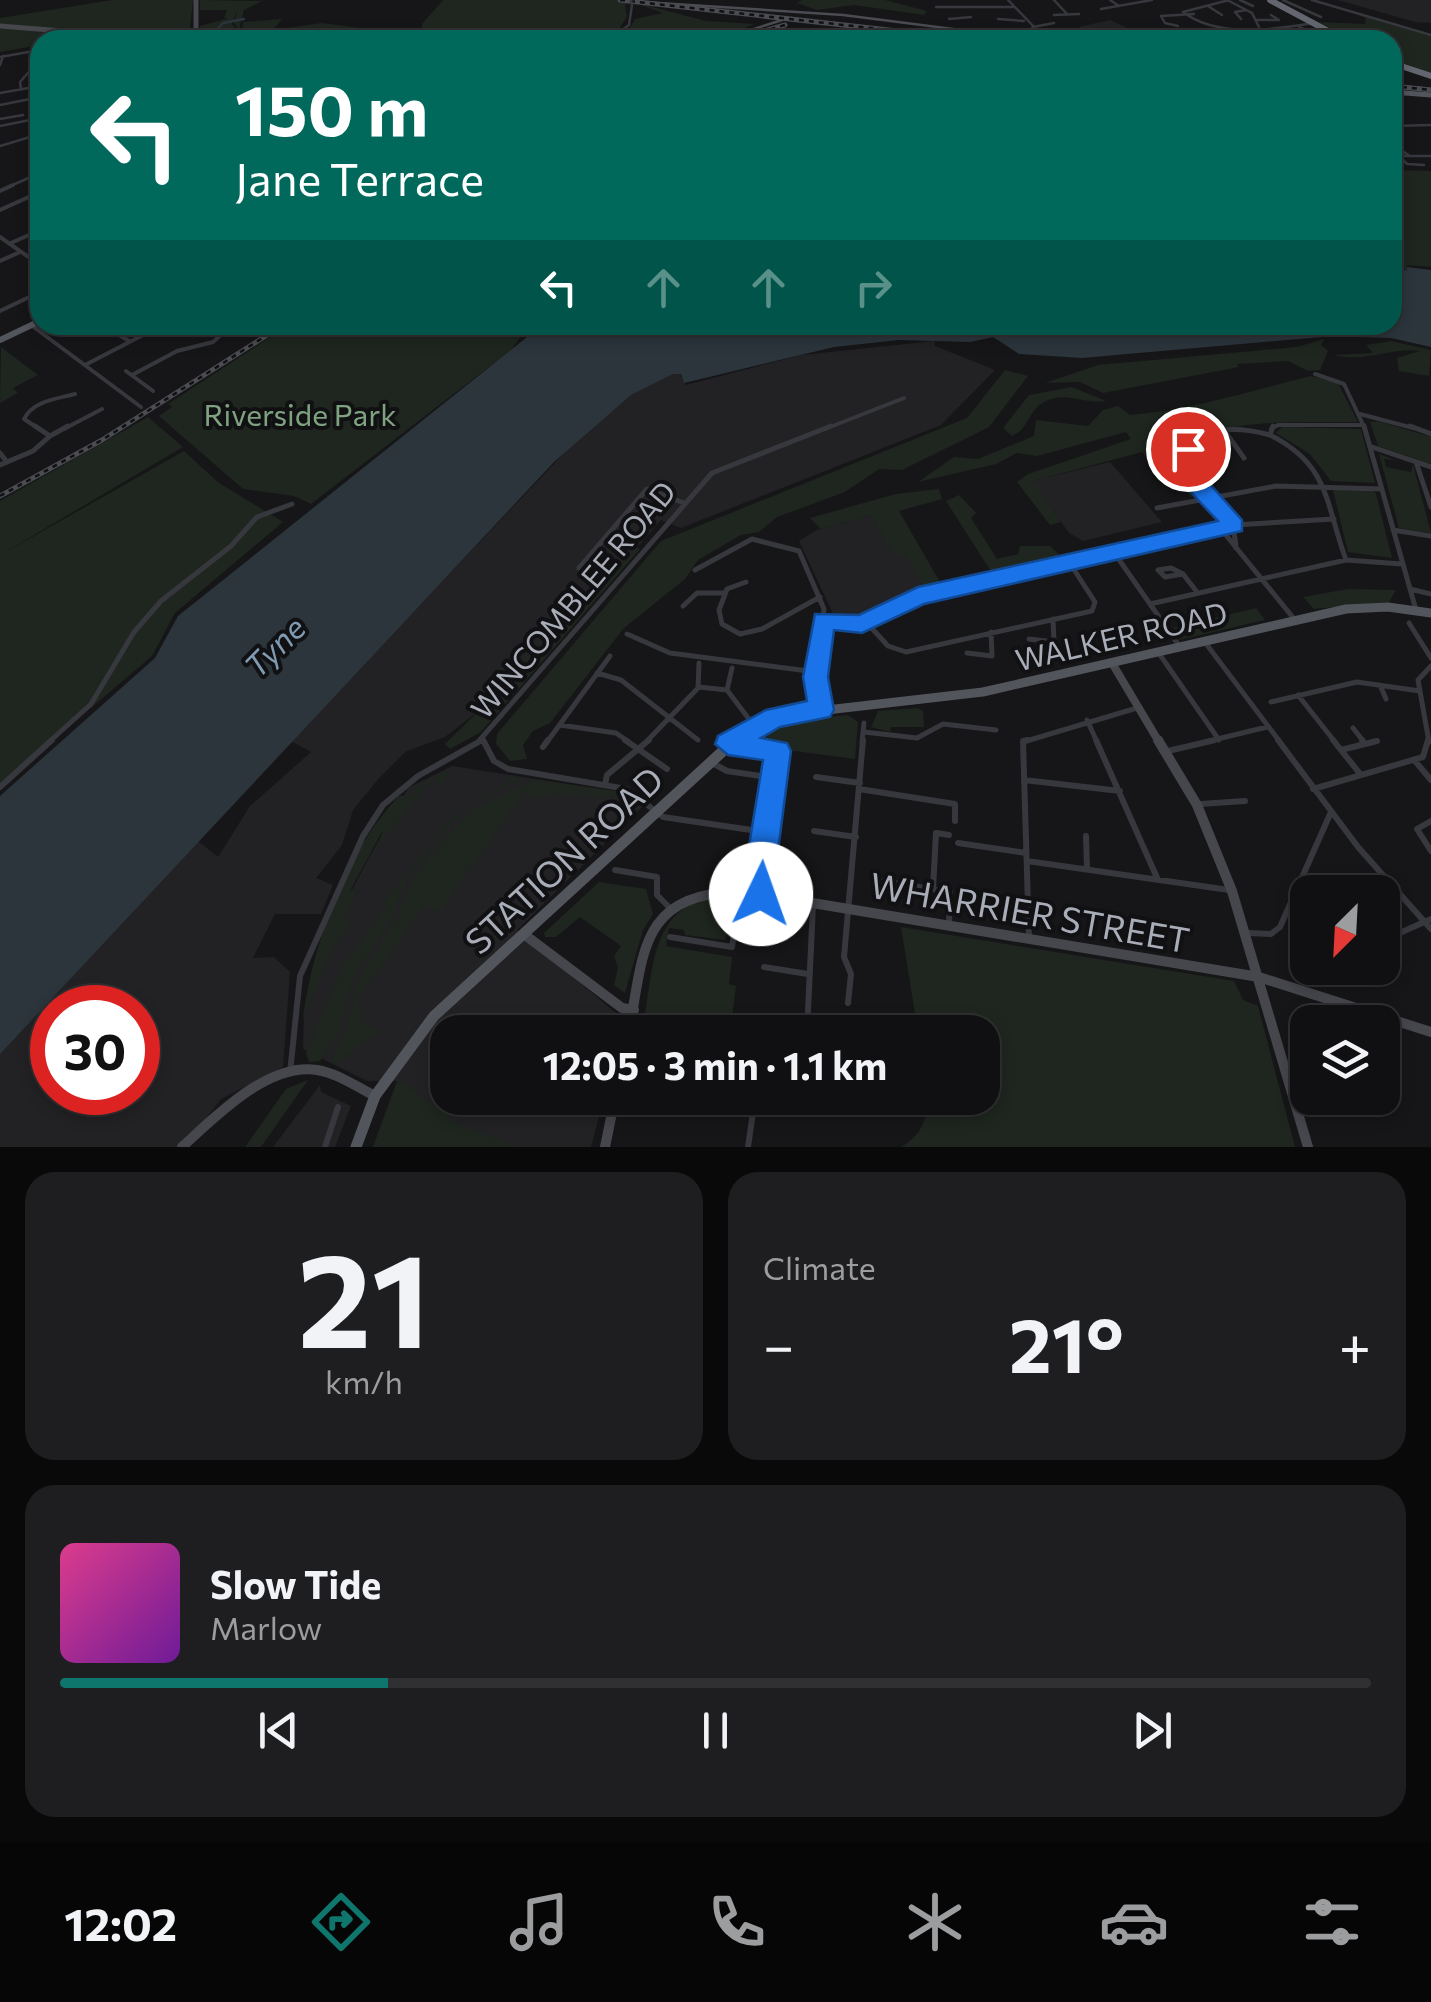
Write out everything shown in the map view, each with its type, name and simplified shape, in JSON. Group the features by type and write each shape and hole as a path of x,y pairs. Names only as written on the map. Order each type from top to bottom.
{"highway":[{"path":"1268,0 1322,30"},
{"path":"1402,67 1431,77"}],"main road":[{"path":"1402,93 1429,95"},
{"path":"0,340 30,326"},
{"name":"WALKER ROAD","path":"821,710 966,695 1356,608 1431,613"},
{"name":"STATION ROAD","path":"375,1096 434,1016 728,744 783,715 821,710"},
{"path":"356,1147 375,1096"}],"street":[{"path":"194,30 196,0"},
{"path":"975,0 979,6"},
{"path":"1009,0 1017,0"},
{"path":"1009,0 1032,28 1054,24"},
{"path":"1054,0 1067,14"},
{"path":"1110,0 1118,6"},
{"path":"1100,9 1152,0"},
{"path":"1185,14 1185,9 1228,0 1246,10 1259,28"},
{"path":"1240,0 1252,6"},
{"path":"1283,0 1321,17"},
{"path":"1312,0 1431,35"},
{"path":"623,30 630,25 631,2"},
{"path":"1205,5 1222,15"},
{"path":"936,7 1015,7"},
{"path":"949,19 973,19 964,8"},
{"path":"1233,18 1240,19 1235,12 1246,10"},
{"path":"1054,15 1079,14"},
{"path":"1185,14 1198,24 1259,28 1311,24"},
{"path":"1178,26 1165,23 1162,16 1194,14"},
{"path":"1255,20 1278,20 1271,15"},
{"path":"998,19 1026,21"},
{"path":"0,26 47,30"},
{"path":"1298,26 1306,30"},
{"path":"0,66 2,56 30,52"},
{"path":"21,89 20,82 30,71"},
{"path":"0,93 30,88"},
{"path":"12,91 13,102"},
{"path":"0,104 30,99"},
{"path":"0,122 22,115"},
{"path":"0,122 30,119"},
{"path":"1413,125 1414,120 1420,121"},
{"path":"1402,126 1431,125"},
{"path":"0,146 30,137"},
{"path":"1402,151 1410,156"},
{"path":"1402,156 1431,156"},
{"path":"1402,161 1424,164"},
{"path":"0,190 30,177"},
{"path":"0,210 30,196"},
{"path":"10,244 30,235"},
{"path":"0,237 30,258"},
{"path":"0,261 21,251"},
{"path":"0,311 30,297"},
{"path":"50,335 141,406"},
{"path":"119,335 129,341"},
{"path":"84,364 141,335"},
{"path":"132,375 178,351 213,342 221,335"},
{"path":"126,371 153,392"},
{"path":"1315,374 1341,382 1360,414 1416,610"},
{"path":"23,416 36,405 72,392"},
{"name":"WINCOMBLEE ROAD","path":"290,1074 300,976 368,826 405,784 483,739 684,503 723,466 904,398"},
{"path":"0,453 3,464 33,451 50,436 102,409"},
{"path":"1360,414 1381,416 1431,434"},
{"path":"15,416 23,416 50,436"},
{"path":"1270,435 1271,428 1278,425 1364,425"},
{"path":"1224,430 1244,458"},
{"path":"1236,548 1234,526 1188,472 1186,456 1198,438 1224,430 1270,435 1309,457 1325,484 1346,560"},
{"path":"1372,448 1431,467"},
{"path":"1416,462 1431,507"},
{"path":"1157,508 1261,487 1325,484 1382,489"},
{"path":"579,568 647,489 684,503"},
{"path":"0,787 99,694 134,632 161,602 231,546 258,518 292,504"},
{"path":"824,620 866,623 918,596 1221,528 1334,519"},
{"path":"1221,528 1294,620"},
{"path":"1393,530 1431,536"},
{"path":"695,570 749,540 762,539 798,550 820,596 824,620 816,672 821,710"},
{"path":"1113,551 1180,647"},
{"path":"1150,604 1346,560 1402,564"},
{"path":"866,623 888,646 900,652 1095,607 1069,562"},
{"path":"1184,574 1198,592"},
{"path":"684,606 697,593 723,593 746,582"},
{"path":"1410,589 1431,594"},
{"path":"723,593 718,610 722,624 734,633 758,634 804,600 820,596"},
{"path":"1029,639 1054,642 1053,618"},
{"path":"1408,624 1428,648 1431,658"},
{"path":"967,653 992,656 992,632"},
{"path":"626,634 670,653 816,672"},
{"path":"645,644 652,637"},
{"path":"1204,641 1331,812 1429,923 1400,934"},
{"path":"1158,652 1219,740"},
{"path":"543,746 610,656"},
{"path":"700,663 694,684 727,690 754,727"},
{"path":"1112,663 1197,805 1247,933 1290,1083"},
{"path":"1313,789 1414,761 1426,754 1429,744 1420,673 1431,666"},
{"path":"727,690 732,668"},
{"path":"597,673 621,680 698,740"},
{"path":"1271,702 1351,683 1420,691"},
{"path":"1380,685 1386,699"},
{"path":"605,785 607,774 638,749 699,687"},
{"path":"1298,696 1361,775"},
{"path":"1028,938 1025,738 1142,708"},
{"path":"1088,720 1158,880"},
{"path":"848,1003 852,974 844,957 864,723"},
{"path":"560,725 612,731 667,769"},
{"path":"864,732 920,738 938,725 996,730"},
{"path":"1168,752 1267,727"},
{"path":"1353,728 1366,744"},
{"path":"483,739 490,756 503,767 632,792 667,818 765,832"},
{"path":"1341,750 1377,741"},
{"path":"728,744 778,751 765,832 761,894"},
{"path":"710,760 727,771 774,778"},
{"path":"1414,761 1431,780"},
{"path":"816,777 955,804 955,820"},
{"path":"1024,780 1120,791"},
{"path":"1197,805 1245,801"},
{"path":"1247,933 1272,934 1280,928 1331,812"},
{"path":"1431,821 1416,830 1431,850"},
{"path":"814,831 856,837"},
{"path":"933,889 936,833 949,835"},
{"path":"1086,836 1087,868"},
{"path":"958,843 1232,891"},
{"path":"615,870 657,877 657,894 668,906 648,940 633,1015"},
{"path":"882,881 950,892 949,925"},
{"path":"670,936 732,947 740,890"},
{"name":"WHARRIER STREET","path":"668,906 692,893 740,890 850,908 1259,977 1431,1032"},
{"path":"807,1015 813,902"},
{"path":"524,935 622,1008 634,1010"},
{"path":"764,967 808,974"},
{"path":"182,1147 244,1096 290,1074 314,1069 375,1096"},
{"path":"325,1147 338,1107"},
{"path":"605,1147 612,1115"},
{"path":"748,1147 752,1115"},
{"path":"1299,1115 1308,1147"}],"shaded area":[{"path":"1338,0 1431,0 1431,23 1415,22"},
{"path":"1110,20 1131,30 1082,30 1079,27"},
{"path":"934,341 935,346 995,370 941,425 681,528 661,520 589,603 515,667 476,713 445,737 405,752 353,810 342,845 316,878 333,885 321,914 275,914 253,958 274,957 290,972 283,1067 221,1099 184,1147 0,1147 0,1053 30,1021 30,1115 160,1115 160,985 64,985 198,841 218,857 250,806 311,752 291,741 586,430 631,395 673,374 680,374 686,385 802,355"},
{"path":"1110,462 1162,522 1083,541 1069,533 1032,481"},
{"path":"871,515 893,555 906,553 925,589 861,619 834,616 799,541 817,530"},
{"path":"452,766 619,792 643,806 517,930 618,1015 430,1015 430,1115 599,1115 591,1147 373,1147 397,1081 367,1081 303,1049 304,1012 337,919 408,788"},
{"path":"320,1085 321,1092 351,1106 335,1147 273,1147"}],"green space":[{"path":"112,0 193,0 190,30 65,30 0,25 0,18"},
{"path":"200,0 264,0 244,10 239,30 234,23 238,8 232,24 237,30 200,30 200,26 229,18 224,18 227,10 200,10"},
{"path":"443,0 617,0 629,4 625,5 627,17 618,30 421,30"},
{"path":"885,0 927,11 924,15 854,5 817,10 797,3"},
{"path":"633,2 706,21 755,24 739,30 628,30 635,19 663,13"},
{"path":"1359,15 1431,36 1431,73 1402,63 1402,30 1334,30 1319,22 1365,24 1366,18"},
{"path":"282,19 273,30 242,30 243,22"},
{"path":"322,23 375,30 273,30"},
{"path":"0,27 37,30 30,30 30,47 0,52"},
{"path":"1402,170 1431,171 1431,267 1407,265 1407,270 1402,271"},
{"name":"Riverside Park","path":"274,335 521,335 512,349 311,504 294,496 243,489 159,416 172,407 168,404"},
{"path":"1324,339 1321,345 1328,351 1320,370 1308,371 1288,361 1237,364 1239,367 1103,393 1080,382 1045,383 1098,365 1297,347"},
{"path":"1391,341 1431,350 1429,376 1399,371 1397,358 1420,351 1357,357 1334,355 1373,353 1366,345"},
{"path":"1,347 38,375 13,388 18,393 0,403"},
{"path":"1005,370 1028,376 989,427 902,470 879,469 845,492 777,517 759,532 741,535 698,560 685,579 624,628 550,723 533,731 523,745 527,759 510,761 496,744 497,734 661,541 967,418"},
{"path":"1311,376 1338,383 1358,422 1258,424 1205,434 1188,445 1182,459 1199,495 1191,497 1182,487 1172,488 1142,452 1033,481 1061,522 1050,525 1017,482 1028,474 1131,439 1126,432 1037,456 1017,453 996,464 918,482 954,457 978,459 1034,436 1036,420 1088,426 1103,410 1118,406 1130,415 1153,413"},
{"path":"1072,387 1106,401 1052,399 1035,410 1018,433 1012,436 1003,428 1029,395"},
{"path":"148,417 183,447 2,554 184,451 219,483 283,522 175,613 152,656 0,785 0,501"},
{"path":"1370,422 1431,437 1431,464 1378,446"},
{"path":"1282,427 1361,429 1375,483 1331,481 1310,454 1276,433"},
{"path":"1379,454 1395,460 1384,459 1386,467 1411,472 1413,464 1431,533 1399,528"},
{"path":"939,489 942,499 899,511 940,582 922,585 906,554 893,556 871,515 821,529 810,518 896,494"},
{"path":"1333,490 1372,490 1376,494 1392,558 1348,552"},
{"path":"959,495 976,513 971,518 997,559 1018,554 1020,546 1050,546 1064,559 992,573 946,501"},
{"path":"637,547 640,549 481,732 450,749 445,744 498,692 510,671 579,611"},
{"path":"1348,589 1396,590 1389,602 1314,609 1303,597"},
{"path":"1256,608 1265,620 1179,640 1173,628"},
{"path":"878,711 923,711 924,727 891,727 890,732 871,727"},
{"path":"848,715 858,722 855,759 740,744 781,722"},
{"path":"453,768 444,779 447,786 433,779 379,844 383,830 351,889 356,892 345,919 351,924 333,947 303,1019 324,930 363,843 399,796 407,795 404,800 426,781"},
{"path":"515,777 521,778 466,808"},
{"path":"533,780 625,792 621,797 551,794 530,799 520,789 521,796 440,913 424,906 357,999 362,1022 380,1032 335,1063 331,1061 348,1025 359,977 397,917 414,875 471,810"},
{"path":"466,808 410,874 392,917 353,978 338,1034 320,1061 309,1062 306,1053 342,967 387,905 384,902 455,815"},
{"path":"599,882 646,889 653,914 643,930 625,993 614,985 618,967 614,956 621,946 580,917 556,937 545,937 544,933"},
{"path":"725,897 735,907 725,940 685,935 684,930 669,928 666,946 732,957 729,984 736,986 732,1015 645,1015 659,943 668,925 681,911 700,901"},
{"path":"901,927 1234,981 1243,1000 1258,1006 1295,1147 901,1147 914,1138 925,1115 1000,1115 1000,1015 915,1015"},
{"path":"308,1080 261,1147 245,1147 286,1089"},
{"path":"398,1080 430,1103 430,1115 447,1115 517,1147 373,1147"}],"water":[{"name":"Tyne","path":"1407,267 1431,270 1431,347 1391,338 1333,336 1082,358 1019,354 993,337 970,342 899,340 834,347 684,383 681,374 673,374 631,395 554,462 65,985 30,985 30,1022 0,1054 0,796 155,658 178,616 529,335 1402,335 1402,271"}],"waterway":[{"path":"216,30 223,23 244,19"}],"tram line":[{"path":"643,2 843,15 961,30"},
{"path":"750,30 782,20"},
{"path":"1402,86 1431,89"}],"railway":[{"path":"620,0 888,30"},
{"path":"767,30 785,25"},
{"path":"1402,87 1431,90"},
{"path":"0,496 102,440 267,335"}],"route":[{"path":"761,894 760,864 778,751 728,744 776,717 821,710 815,677 824,620 862,624 918,596 1234,526 1190,476 1188,449"}]}
